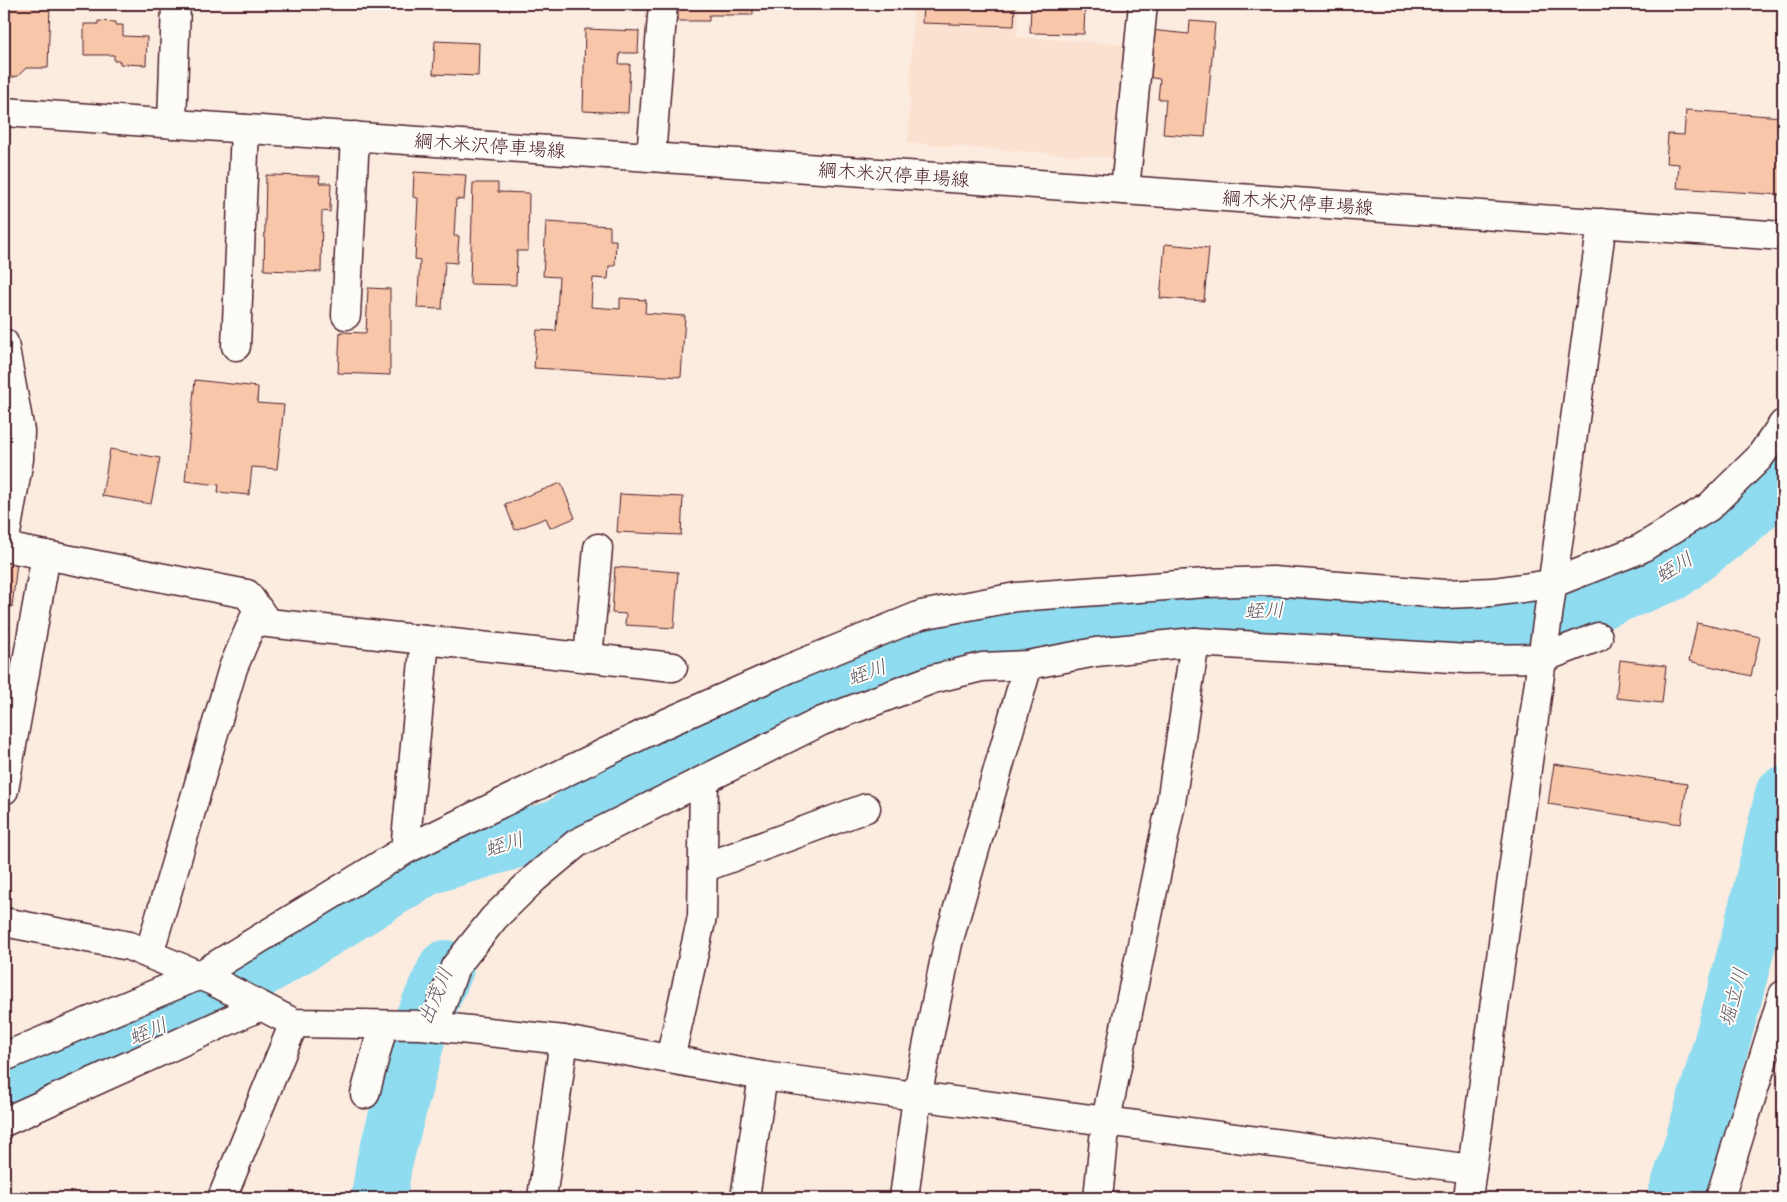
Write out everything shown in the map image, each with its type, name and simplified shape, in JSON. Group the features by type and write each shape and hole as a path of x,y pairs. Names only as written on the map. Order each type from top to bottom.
{"street":[{"path":"172,124 176,4"},
{"path":"651,157 663,4"},
{"path":"1126,190 1143,4"},
{"name":"綱木米沢停車場線","path":"4,112 1783,236"},
{"path":"236,346 244,129"},
{"path":"346,314 355,136"},
{"path":"1468,1198 1602,223"},
{"path":"4,344 20,430 19,459 4,546 247,594 268,622 673,667"},
{"path":"4,1056 207,978 405,850 662,725 788,669 921,615 1016,597 1206,583 1273,581 1444,594 1550,591 1640,548 1709,507 1759,458 1783,424"},
{"path":"588,658 598,548"},
{"path":"4,790 46,555"},
{"path":"149,954 232,668 258,609"},
{"path":"428,1026 455,967 494,918 535,878 577,844 822,721 932,679 982,667 1028,664 1096,652 1195,642 1467,659 1544,651 1598,637"},
{"path":"405,850 425,640"},
{"path":"1098,1198 1106,1120 1171,803 1195,642"},
{"path":"904,1198 917,1097 948,943 1028,664"},
{"path":"670,1059 702,917 704,781"},
{"path":"703,868 866,808"},
{"path":"4,922 129,946 207,978 294,1023 428,1026 564,1040 763,1076 1472,1169"},
{"path":"1720,1198 1783,995"},
{"path":"4,1122 253,1002"},
{"path":"222,1198 294,1023"},
{"path":"365,1094 389,1025"},
{"path":"542,1198 564,1040"},
{"path":"745,1198 763,1076"}],"shaded area":[{"path":"913,4 1019,4 1017,37 1124,44 1113,158 908,143"}],"building":[{"path":"4,4 50,4 48,68 26,68 18,76 4,79"},
{"path":"678,4 753,4 753,15 709,15 709,21 678,21"},
{"path":"923,4 1015,4 1014,26 922,23"},
{"path":"1031,4 1085,4 1084,34 1030,33"},
{"path":"98,21 116,22 116,25 123,25 123,36 147,37 146,65 120,64 120,61 114,61 114,55 84,55 84,24 98,24"},
{"path":"1190,21 1215,23 1205,137 1163,134 1166,99 1158,99 1160,79 1146,77 1150,30 1189,34"},
{"path":"585,29 639,31 638,53 620,53 619,64 630,64 628,113 583,111"},
{"path":"435,41 479,43 478,76 433,74"},
{"path":"1686,110 1783,117 1783,195 1677,188 1679,164 1666,163 1668,134 1684,135"},
{"path":"414,172 466,175 464,200 456,199 454,236 459,236 457,263 445,262 442,309 417,308 420,260 415,259 418,198 413,197"},
{"path":"266,175 320,176 319,183 331,183 330,212 322,211 321,272 264,270"},
{"path":"473,183 498,183 498,192 529,193 528,251 517,251 516,285 470,284"},
{"path":"546,222 610,226 610,240 616,240 615,266 609,266 608,279 593,278 591,307 620,309 620,298 646,300 645,313 685,316 681,377 534,368 537,330 556,331 559,277 543,276"},
{"path":"1165,244 1209,248 1204,301 1160,298"},
{"path":"368,288 390,289 390,375 338,373 340,332 366,333"},
{"path":"195,380 258,387 257,403 284,405 277,469 252,467 249,495 218,492 219,485 185,481"},
{"path":"110,449 160,458 151,504 102,496"},
{"path":"561,483 575,518 550,528 546,518 515,530 505,504"},
{"path":"620,494 683,497 681,535 617,532"},
{"path":"4,561 17,563 12,607 4,606"},
{"path":"615,567 678,572 674,628 625,625 626,614 612,613"},
{"path":"1697,623 1760,637 1751,676 1689,661"},
{"path":"1620,660 1666,666 1662,703 1616,698"},
{"path":"1554,764 1687,784 1681,824 1548,804"}],"waterway":[{"name":"蛭川","path":"4,1091 188,1014 427,867 560,827 647,761 749,715 853,676 982,634 1140,614 1295,609 1527,620 1596,603 1672,573 1739,521 1783,480"},
{"name":"堀立川","path":"1675,1198 1706,1098 1734,997 1760,896 1783,794"},
{"name":"出茂川","path":"379,1198 384,1164 422,1021 446,968"}]}
